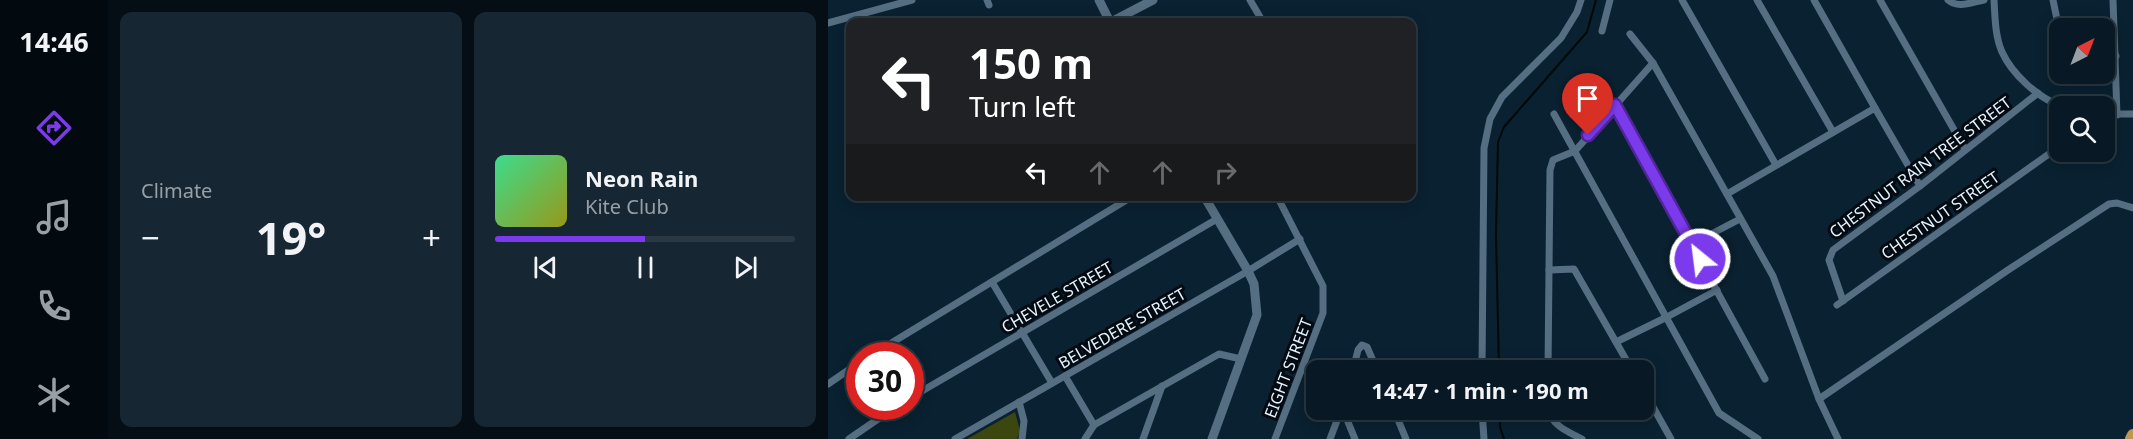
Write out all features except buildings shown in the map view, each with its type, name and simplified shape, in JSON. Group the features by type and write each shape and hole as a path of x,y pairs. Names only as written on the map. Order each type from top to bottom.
{"street":[{"path":"846,18 912,0"},
{"path":"1099,0 1109,18"},
{"path":"1119,18 1153,0"},
{"path":"1250,0 1261,18"},
{"path":"1482,360 1484,148 1490,119 1502,97 1561,38 1577,12 1581,0"},
{"path":"1602,31 1610,0"},
{"path":"1682,0 1776,165"},
{"path":"1757,0 1833,132"},
{"path":"1814,0 1920,186"},
{"path":"1880,0 1965,149"},
{"path":"1948,0 1959,5 1984,0"},
{"path":"1994,0 1996,28 2002,51 2020,76 2038,93 2049,99"},
{"path":"2054,0 2057,18"},
{"path":"2113,0 2117,115 2133,114"},
{"path":"828,23 846,18"},
{"path":"1630,34 1653,63 1773,276 1819,399 1838,439"},
{"path":"1548,360 1550,170 1553,160 1575,151 1653,63"},
{"name":"CHESTNUT RAIN TREE STREET","path":"1840,303 1829,260 1830,254 2038,93"},
{"path":"1615,105 1765,378"},
{"path":"1727,194 1875,108"},
{"path":"1554,114 1719,413 1758,439"},
{"name":"CHESTNUT STREET","path":"1840,303 2049,154"},
{"path":"893,342 1124,201"},
{"path":"1207,201 1254,284 1257,315 1212,439"},
{"name":"EIGHT STREET","path":"1275,439 1323,313 1323,286 1280,201"},
{"path":"1819,399 2109,204 2117,203 2133,208"},
{"name":"CHEVELE STREET","path":"924,390 1217,219"},
{"path":"1692,244 1740,219"},
{"name":"BELVEDERE STREET","path":"955,439 1300,239"},
{"path":"1549,270 1574,269 1626,360"},
{"path":"992,282 1052,383"},
{"path":"1616,342 1717,290"},
{"path":"1356,360 1362,345 1367,347 1373,360"},
{"path":"1084,439 1094,425 1218,354 1241,359"},
{"path":"828,384 846,372"},
{"path":"1065,376 1094,425"},
{"path":"1143,439 1162,386"},
{"path":"1019,402 1024,421 1022,439"},
{"path":"1654,409 1671,439"},
{"path":"849,439 877,420"},
{"path":"1330,439 1338,420"},
{"path":"1346,420 1355,439"},
{"path":"1398,420 1406,439"},
{"path":"1483,420 1484,439"},
{"path":"1553,420 1563,429 1582,439"}],"green space":[{"path":"1015,412 1020,431 1017,439 967,439"}],"waterway":[{"path":"1499,360 1496,234 1498,142 1504,127 1587,32 1596,0"},
{"path":"1500,420 1504,439"}],"route":[{"path":"1588,135 1615,105 1700,259"}]}
